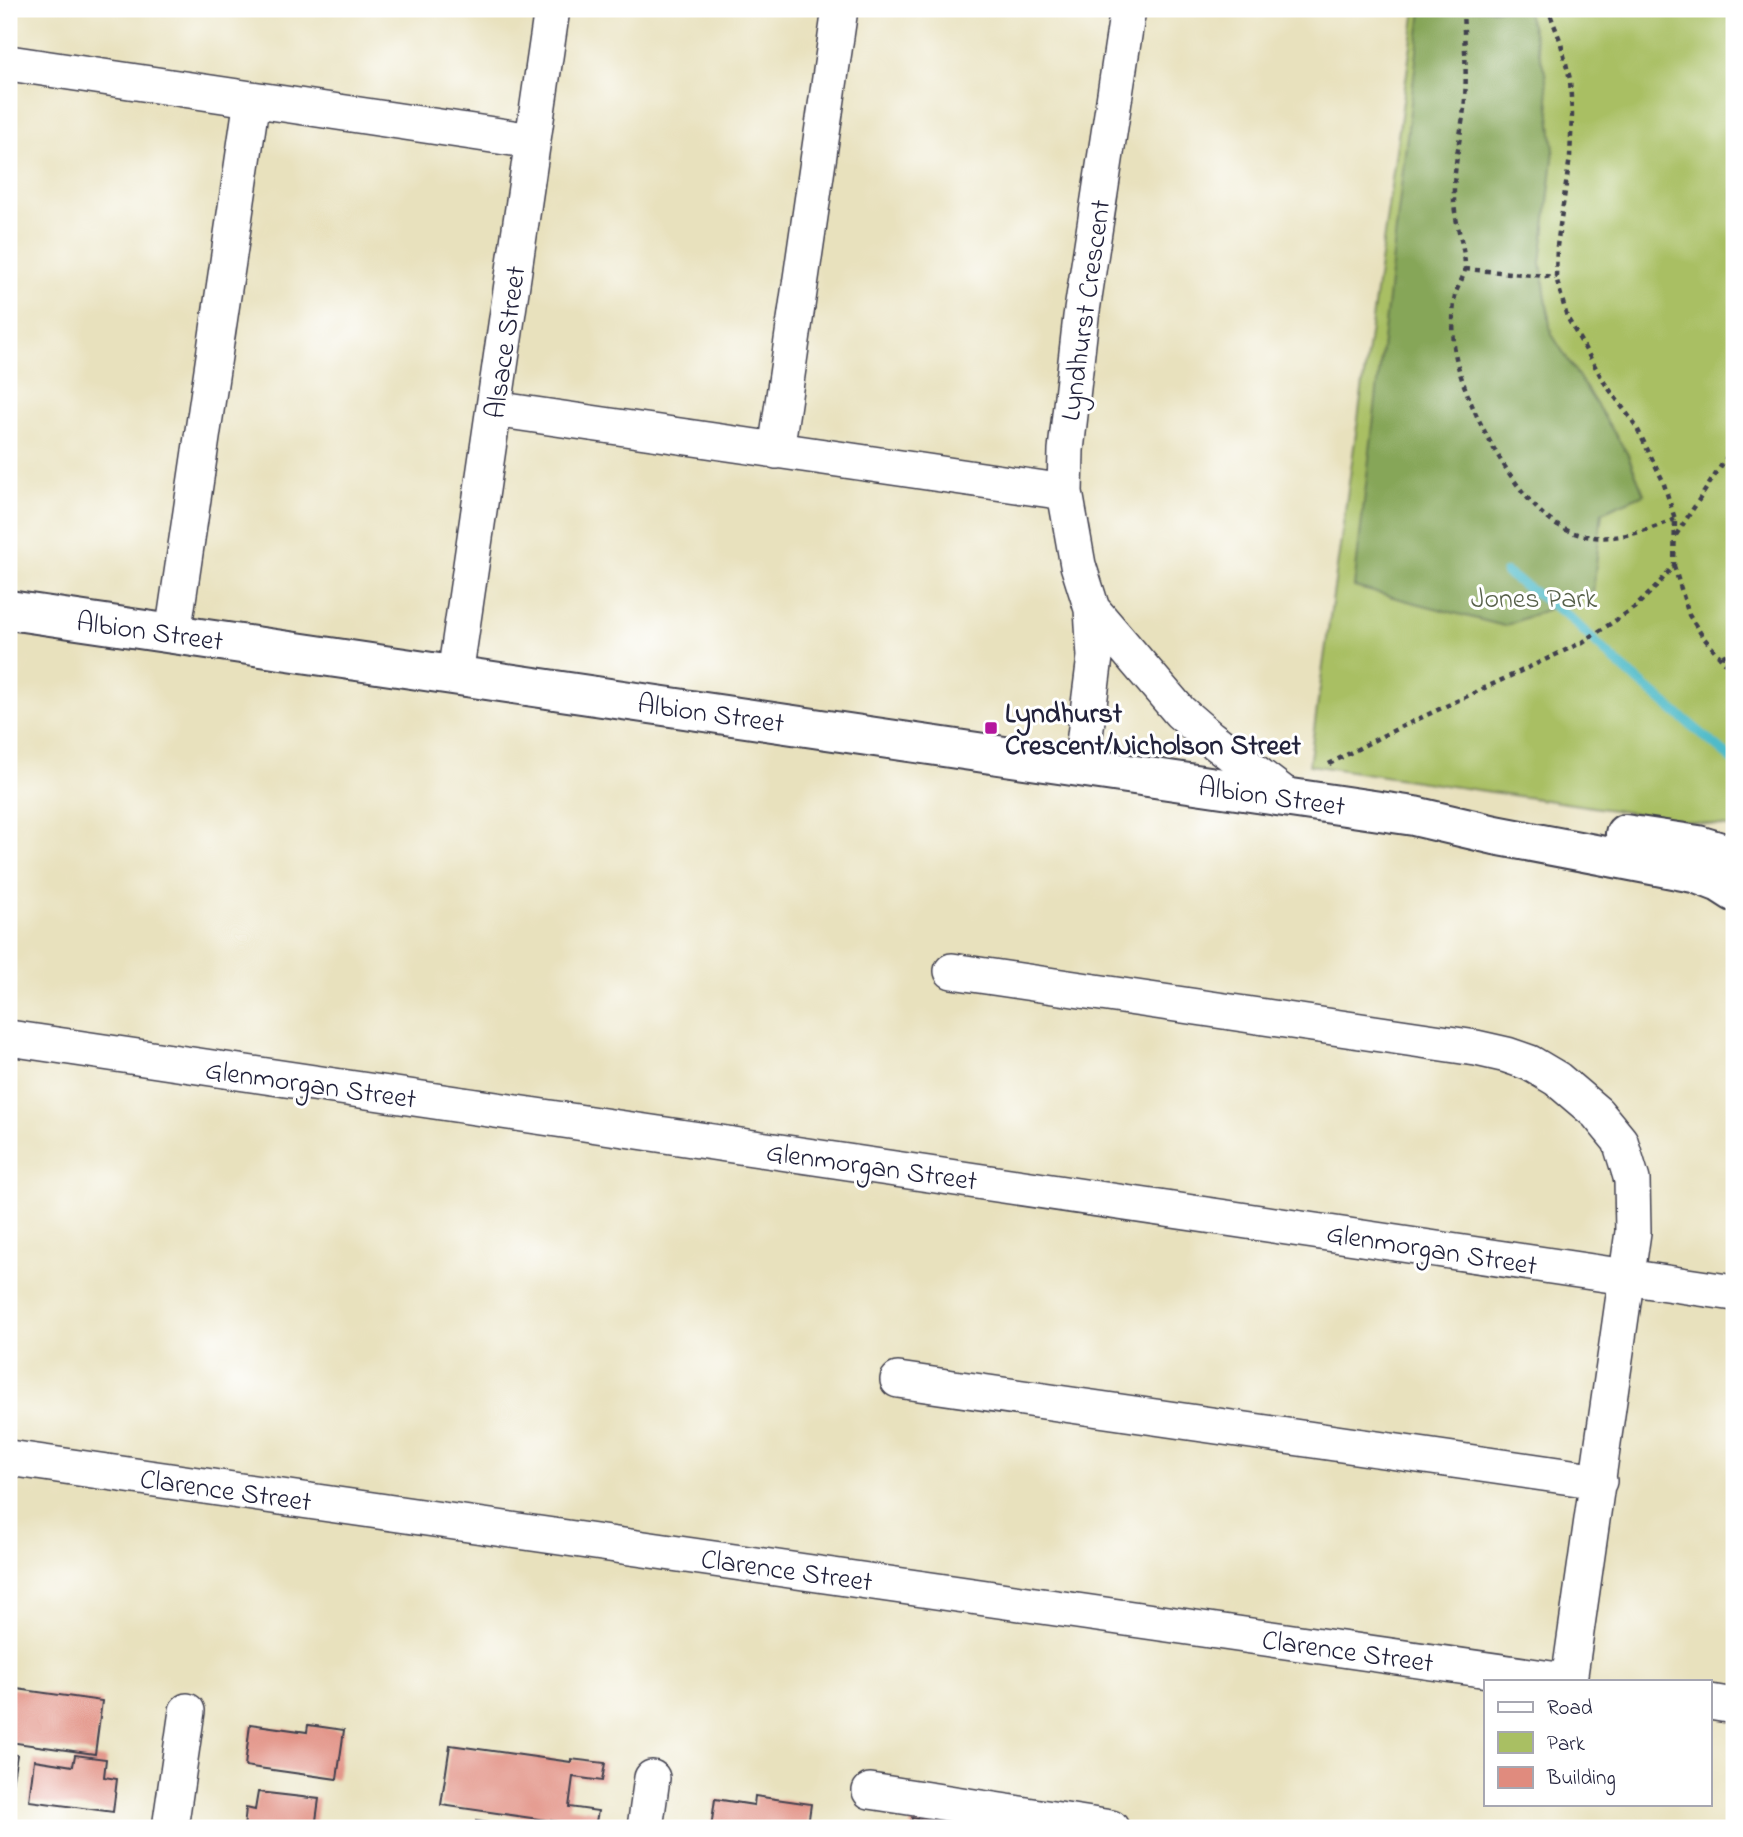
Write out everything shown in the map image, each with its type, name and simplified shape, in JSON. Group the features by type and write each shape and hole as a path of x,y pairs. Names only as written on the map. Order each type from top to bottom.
{"main road":[{"name":"Albion Street","path":"9,610 1414,816 1495,835 1694,873 1720,883 1734,892"},
{"name":"Albion Street","path":"1414,816 1493,819 1584,829 1698,845 1734,856"}],"street":[{"name":"Alsace Street","path":"455,675 552,9"},
{"path":"776,451 839,9"},
{"name":"Lyndhurst Crescent","path":"1082,766 1095,657 1092,609 1078,565 1065,492 1069,414 1081,317 1128,9"},
{"path":"9,63 534,141"},
{"path":"173,634 252,99"},
{"path":"494,409 1065,492"},
{"name":"Lyndhurst Crescent","path":"1092,609 1180,712 1209,738 1289,798"},
{"path":"952,971 1476,1048 1507,1055 1530,1063 1557,1079 1587,1105 1619,1141 1632,1180 1633,1232 1599,1481 1567,1680"},
{"name":"Glenmorgan Street","path":"9,1038 1734,1293"},
{"path":"898,1381 1599,1481"},
{"name":"Clarence Street","path":"9,1458 1560,1680"},
{"path":"1712,1702 1734,1706"},
{"path":"170,1828 187,1711"},
{"path":"645,1828 652,1778"},
{"path":"870,1791 1074,1825 1111,1828"}],"path":[{"path":"1463,9 1465,99 1453,200 1465,269 1455,295 1454,346 1475,414 1495,449 1530,499 1548,519 1563,529 1605,538 1623,537 1675,519"},
{"path":"1548,9 1560,40 1570,79 1570,157 1557,246 1556,277 1567,317 1604,382 1636,426 1663,481 1675,519 1674,565 1689,615 1703,637 1734,673"},
{"path":"1465,269 1556,277"},
{"path":"1676,536 1734,446"},
{"path":"1326,765 1583,642 1610,625 1656,587 1674,565"},
{"path":"1722,657 1734,649"}],"green space":[{"name":"Jones Park","path":"1416,9 1734,9 1734,828 1309,765"},
{"path":"1422,9 1526,9 1545,72 1554,150 1541,263 1551,333 1627,453 1644,494 1602,512 1593,592 1504,626 1354,587"}],"building":[{"path":"10,1688 102,1701 95,1754 9,1742"},
{"path":"250,1724 307,1732 308,1725 344,1730 337,1779 245,1766"},
{"path":"450,1745 571,1762 571,1759 605,1763 602,1781 573,1777 569,1807 598,1811 595,1827 441,1805"},
{"path":"9,1753 17,1755 10,1796 9,1796"},
{"path":"75,1755 106,1759 104,1777 117,1779 113,1812 29,1801 34,1760 73,1766"},
{"path":"258,1792 319,1799 315,1828 244,1828 246,1808 255,1810"},
{"path":"755,1796 811,1804 808,1825 816,1828 711,1828 715,1799 754,1805"},
{"path":"912,1818 964,1827 964,1828 910,1828"},
{"path":"9,1821 47,1827 47,1828 9,1828"},
{"path":"476,1821 519,1827 475,1828"}],"waterway":[{"path":"1506,573 1567,615 1618,664 1734,761"}],"place":[{"name":"Lyndhurst Crescent/Nicholson Street","path":"991,728"}]}
